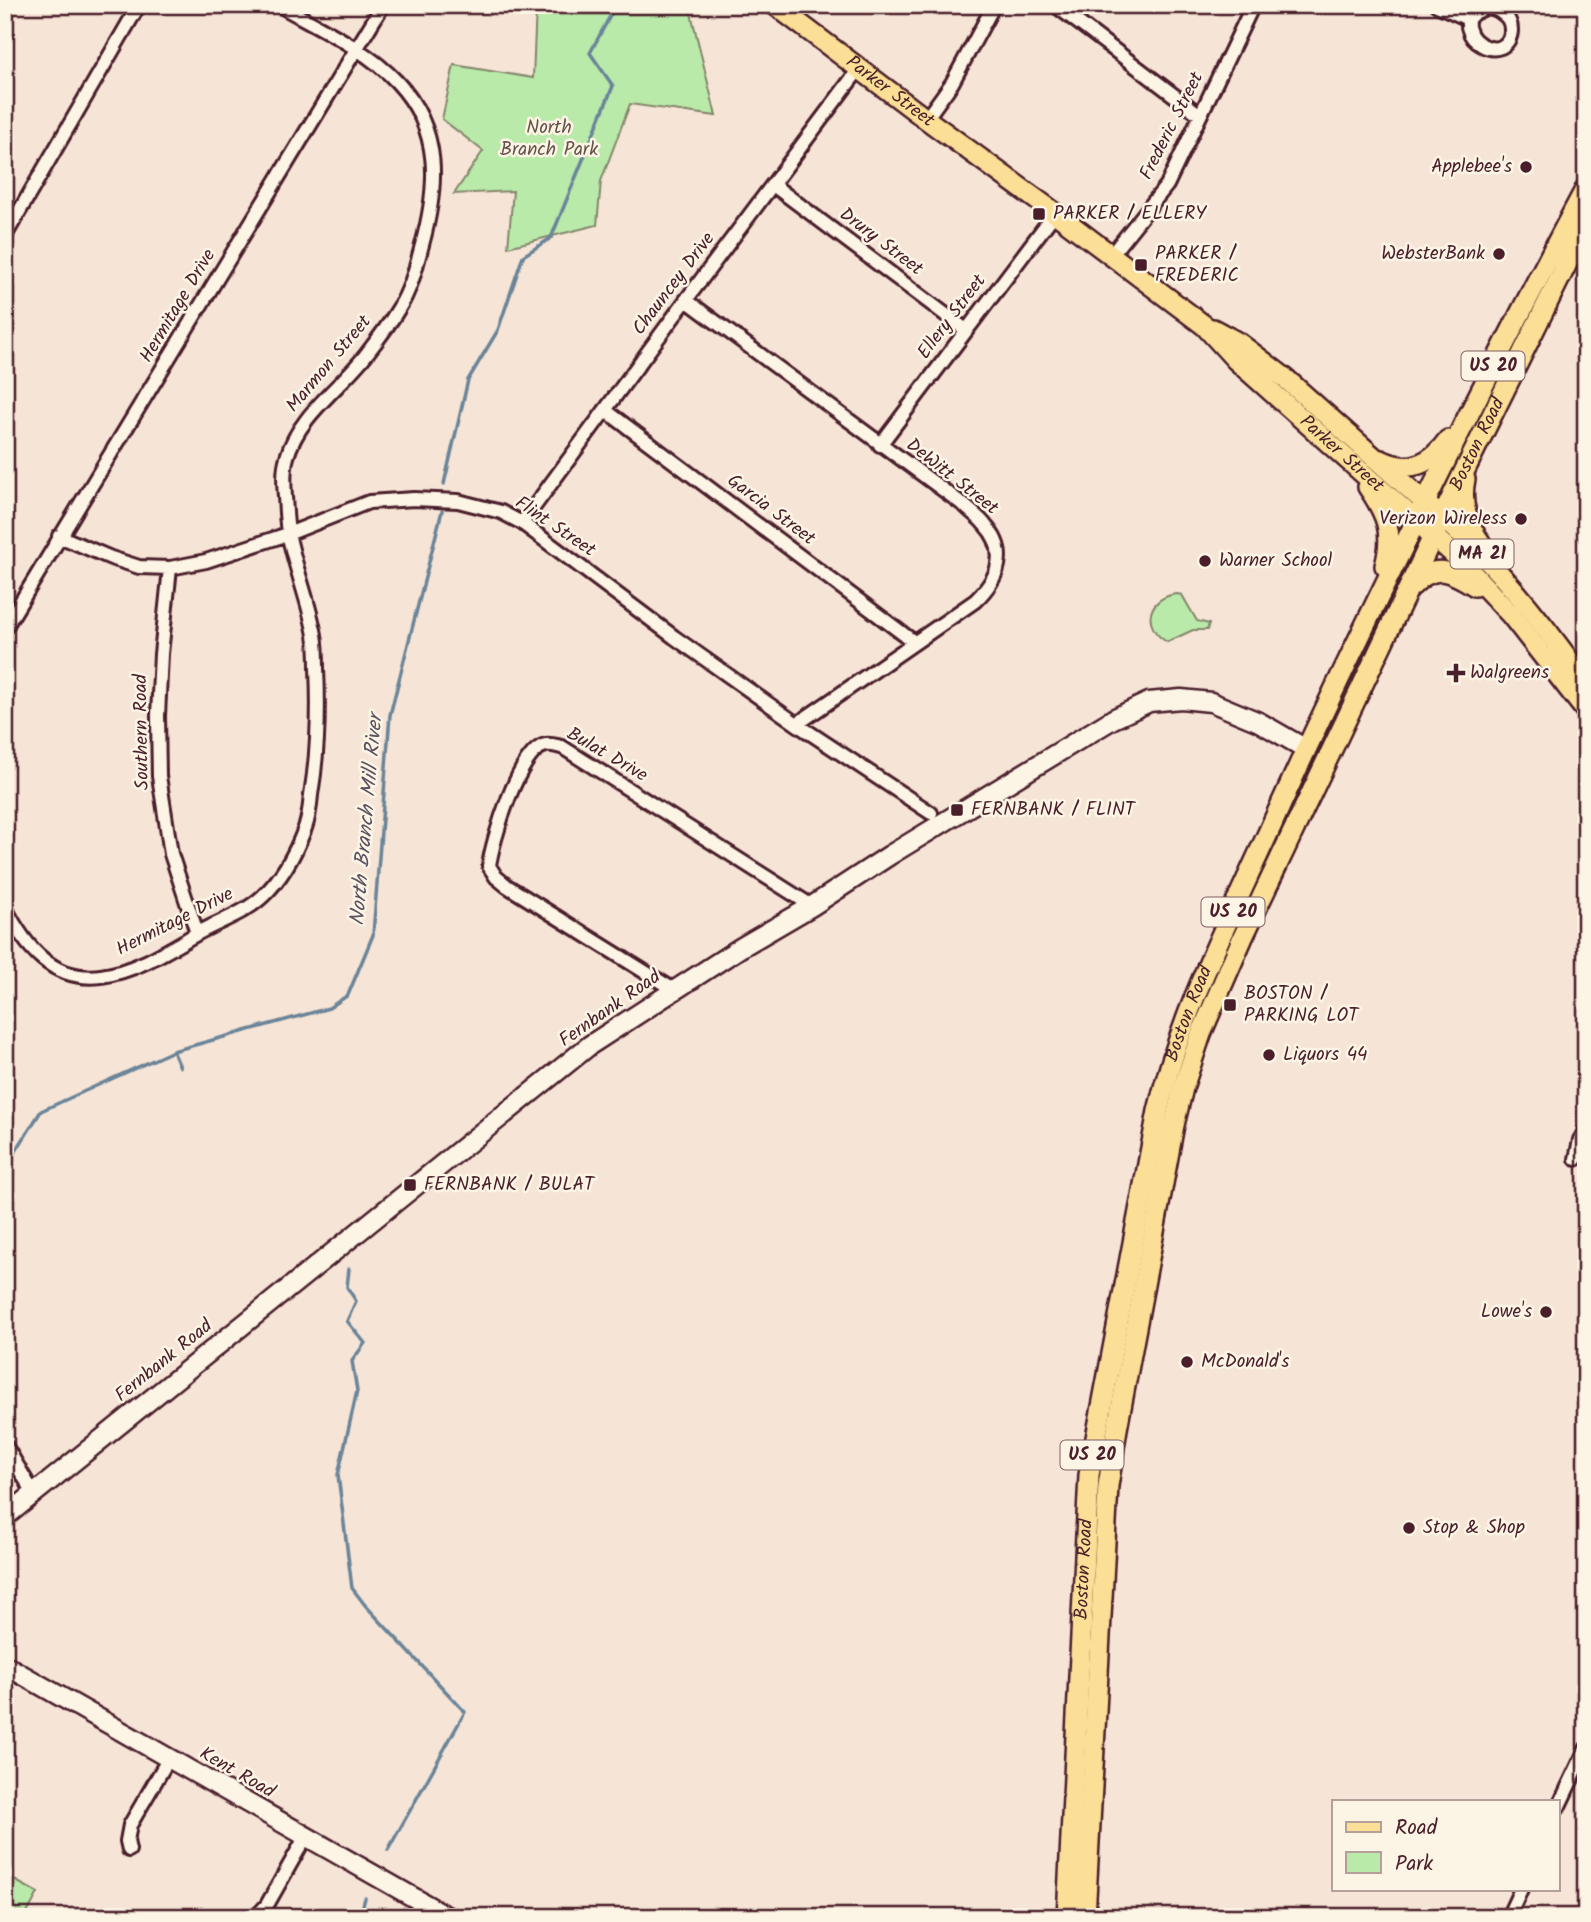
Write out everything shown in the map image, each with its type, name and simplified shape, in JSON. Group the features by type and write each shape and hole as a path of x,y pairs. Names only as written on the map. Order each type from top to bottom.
{"main road":[{"name":"Parker Street","path":"775,5 1205,326 1239,343 1270,366 1365,449 1420,510 1434,536 1498,601 1586,711"},
{"name":"Boston Road","path":"1067,1917 1089,1475 1158,1111 1171,1061 1185,1021 1306,749 1420,510 1586,188"},
{"name":"Boston Road","path":"1085,1917 1108,1486 1120,1410 1181,1097 1204,1025 1242,937 1471,457 1586,225"},
{"name":"Parker Street","path":"1205,326 1236,360 1346,458 1420,510 1443,517 1518,594 1586,684"},
{"path":"1365,449 1385,462 1399,466 1426,462 1446,444 1477,399"},
{"path":"1471,457 1464,484 1463,504 1466,517 1476,538 1518,594"},
{"path":"1346,458 1381,507 1387,522 1390,541 1387,562 1375,604"},
{"path":"1406,595 1418,580 1439,571 1454,573 1498,601"},
{"name":"Fernbank Road","path":"5,1517 590,1045 740,948 1102,725 1149,702 1181,699 1210,702 1259,722 1306,749"},
{"name":"Kent Road","path":"5,1665 448,1917"}],"street":[{"path":"5,236 11,213 139,5"},
{"name":"Marmon Street","path":"279,5 370,58 398,83 419,112 430,141 435,175 431,211 414,277 400,307 365,356 308,416 296,434 286,458 284,479 288,534"},
{"name":"Hermitage Drive","path":"5,628 383,5"},
{"path":"926,119 952,83 994,5"},
{"path":"1055,5 1200,115"},
{"name":"Frederic Street","path":"1111,255 1167,185 1253,5"},
{"path":"1437,5 1468,19"},
{"name":"Chauncey Drive","path":"522,523 859,69"},
{"name":"Drury Street","path":"773,186 966,330"},
{"name":"Ellery Street","path":"880,445 1055,213"},
{"name":"DeWitt Street","path":"686,300 965,506 985,524 994,537 1000,555 998,569 986,591 975,601 797,724"},
{"name":"Garcia Street","path":"605,411 914,642"},
{"name":"Flint Street","path":"59,536 139,567 170,568 206,561 288,534 369,502 435,499 458,501 501,512 522,523 674,637 797,724 931,813"},
{"name":"Hermitage Drive","path":"5,907 25,943 42,959 62,971 87,978 112,974 142,963 239,914 263,896 288,865 307,826 318,733 316,636 288,534"},
{"name":"Southern Road","path":"170,568 160,654 159,776 171,854 197,933"},
{"name":"Bulat Drive","path":"674,990 506,886 489,866 490,853 511,792 523,764 534,751 545,745 562,747 812,906"},
{"path":"1576,1159 1580,1140 1586,1130"},
{"path":"5,1445 34,1494"},
{"path":"1560,1804 1586,1749"},
{"path":"129,1850 127,1841 130,1825 169,1758"},
{"path":"256,1917 267,1905 306,1836"},
{"path":"1508,1917 1521,1890"}],"green space":[{"name":"North Branch Park","path":"536,5 689,5 716,116 630,104 601,181 597,225 508,247 513,191 454,194 483,151 442,119 454,65 533,78"},
{"path":"1177,594 1182,595 1197,621 1209,624 1207,630 1193,630 1167,642 1153,629 1151,614 1159,601"},
{"path":"5,1875 38,1893 25,1917 5,1917"}],"waterway":[{"name":"North Branch Mill River","path":"444,484 468,380 498,330 523,256 551,238 613,86 590,53 616,5"},
{"name":"North Branch Mill River","path":"5,1157 14,1154 41,1111 173,1051 329,1008 348,995 373,935 390,715 442,511"},
{"path":"173,1051 180,1067"},
{"path":"349,1269 347,1287 356,1301 347,1321 365,1343 352,1361 357,1391 338,1475 352,1588 465,1712 388,1850"},
{"path":"360,1917 365,1898"}],"place":[{"name":"Applebee's","path":"1526,167"},
{"name":"PARKER / ELLERY","path":"1039,214"},
{"name":"WebsterBank","path":"1499,254"},
{"name":"PARKER / FREDERIC","path":"1141,265"},
{"name":"Verizon Wireless","path":"1521,519"},
{"name":"Warner School","path":"1205,561"},
{"name":"Walgreens","path":"1456,673"},
{"name":"FERNBANK / FLINT","path":"957,810"},
{"name":"BOSTON / PARKING LOT","path":"1230,1005"},
{"name":"Liquors 44","path":"1269,1055"},
{"name":"FERNBANK / BULAT","path":"410,1185"},
{"name":"Lowe's","path":"1546,1312"},
{"name":"McDonald's","path":"1187,1362"},
{"name":"Stop & Shop","path":"1409,1528"}]}
